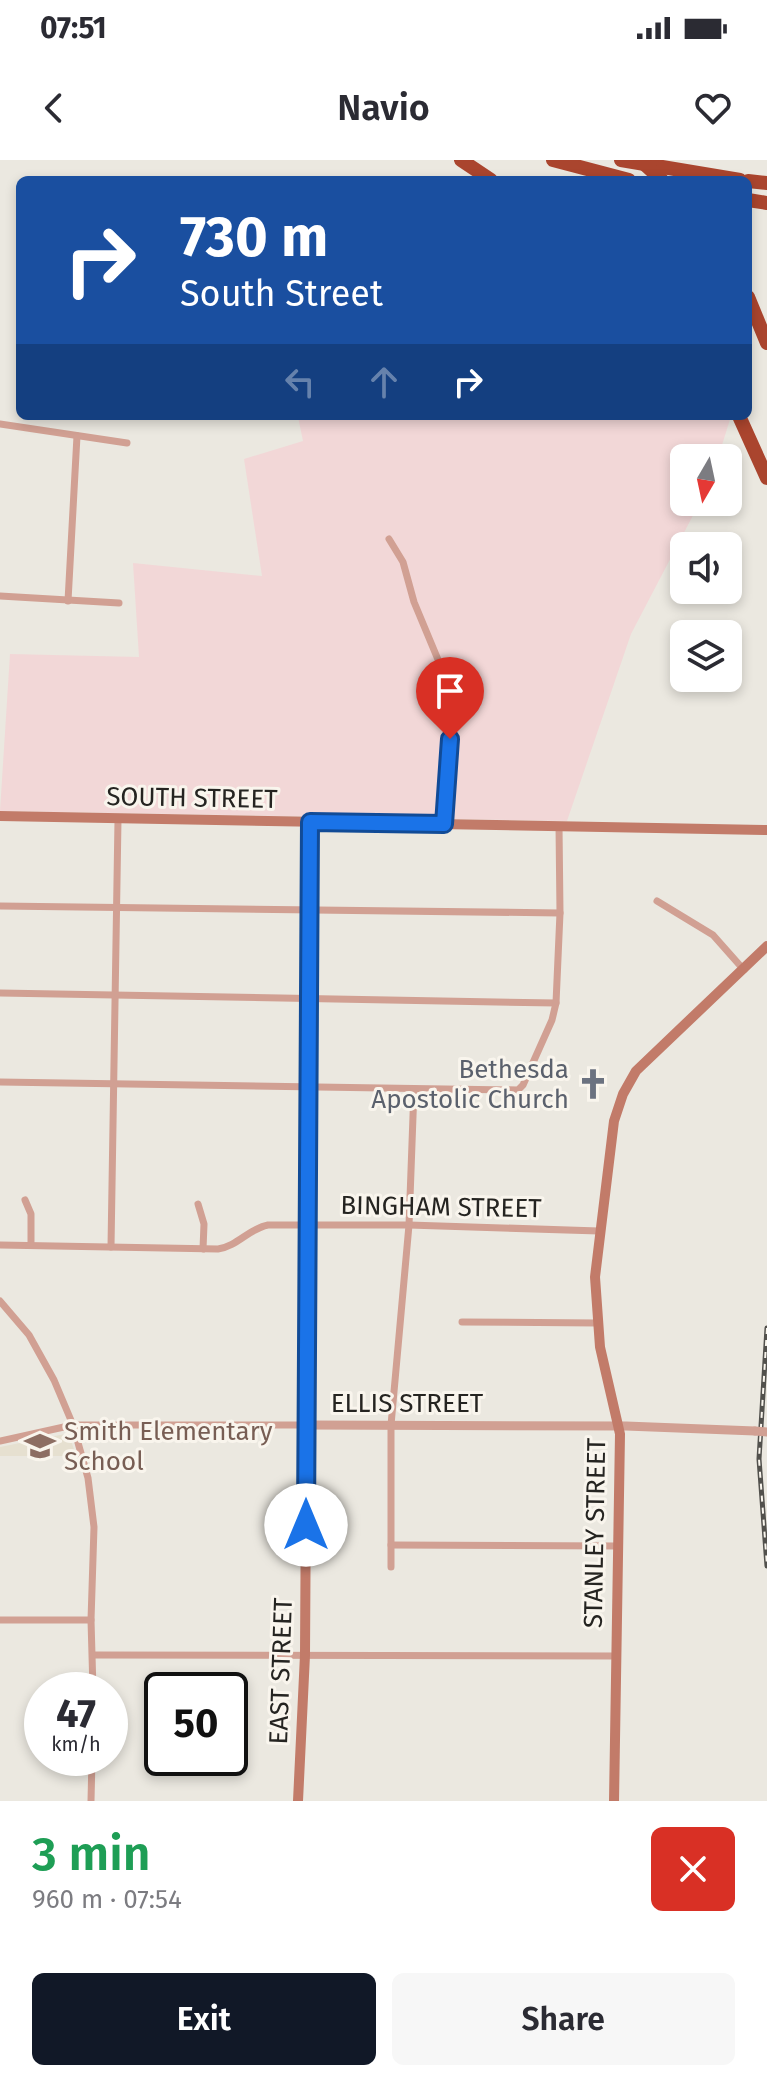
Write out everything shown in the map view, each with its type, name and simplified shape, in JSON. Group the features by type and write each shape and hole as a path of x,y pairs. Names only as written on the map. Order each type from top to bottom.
{"highway":[{"path":"461,160 485,176"},
{"path":"553,160 614,176"},
{"path":"621,160 716,176"},
{"path":"640,160 658,176"},
{"path":"752,307 766,341"},
{"path":"741,420 767,478"}],"main road":[{"name":"SOUTH STREET","path":"0,816 767,830"},
{"name":"EAST STREET","path":"298,1801 305,1655 310,822"},
{"name":"STANLEY STREET","path":"614,1801 619,1426 597,1323 595,1277 614,1121 626,1087 647,1059 767,946"}],"street":[{"path":"0,424 127,443"},
{"path":"68,601 77,436"},
{"path":"389,539 403,562 414,602 445,679 451,713 444,824"},
{"path":"0,596 119,603"},
{"path":"111,1247 118,820"},
{"path":"0,1082 518,1090 552,1020 556,1003 560,913 559,826"},
{"path":"657,901 713,935 744,970"},
{"path":"0,906 560,913"},
{"path":"0,993 556,1003"},
{"path":"391,1567 391,1425 409,1225 414,1089"},
{"path":"25,1200 31,1214 31,1245"},
{"path":"198,1204 204,1224 203,1249"},
{"name":"BINGHAM STREET","path":"0,1245 203,1249 229,1247 258,1227 268,1225 409,1225 599,1231"},
{"path":"0,1301 29,1335 54,1380 73,1425 88,1478 94,1527 93,1672"},
{"path":"462,1322 597,1323"},
{"name":"ELLIS STREET","path":"0,1441 73,1425 619,1426 767,1432"},
{"path":"391,1545 618,1546"},
{"path":"0,1620 91,1620"},
{"path":"93,1655 616,1656"},
{"path":"91,1801 92,1776"}],"shaded area":[{"path":"299,420 730,420 722,444 670,444 670,516 693,516 684,532 670,532 670,559 631,634 567,821 0,811 10,654 139,657 133,563 262,576 244,459 303,441"},
{"name":"Smith Elementary School","path":"65,1434 70,1437 76,1456 0,1456 0,1447"}],"railway":[{"path":"767,1328 759,1459 767,1566"}],"place":[{"name":"Bethesda Apostolic Church","path":"593,1084"},
{"name":"Smith Elementary School","path":"40,1446"}],"route":[{"path":"306,1525 310,822 444,824 450,739"}]}
